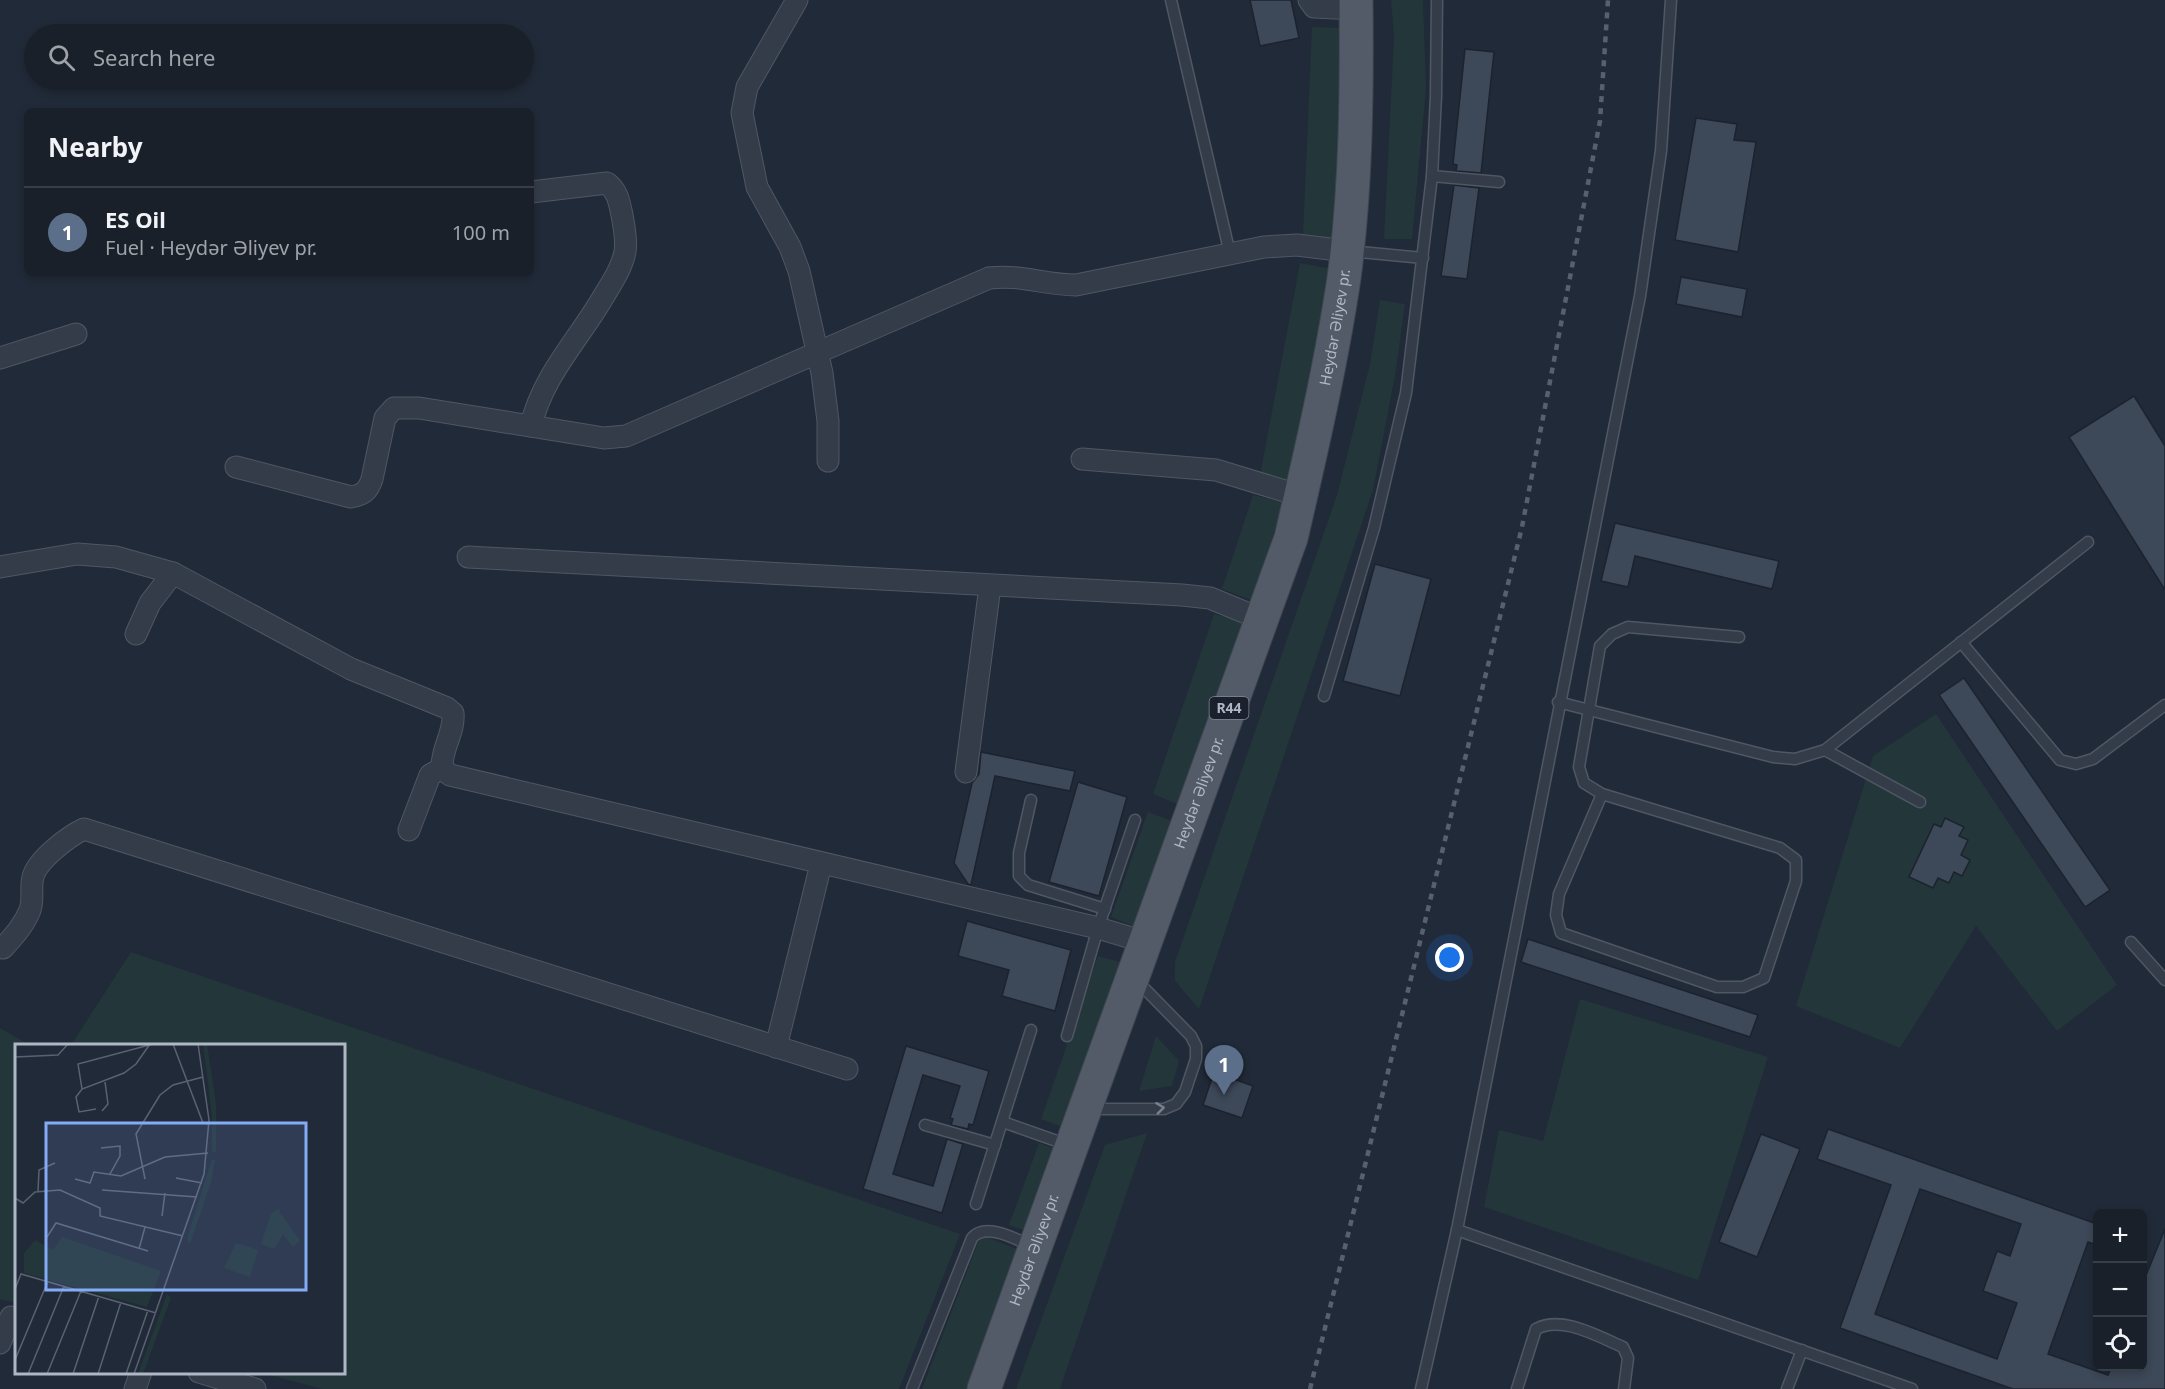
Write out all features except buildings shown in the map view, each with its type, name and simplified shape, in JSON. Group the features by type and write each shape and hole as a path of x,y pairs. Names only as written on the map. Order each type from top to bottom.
{"main road":[{"name":"Heydər Əliyev pr.","path":"984,1389 1291,538 1344,277 1353,252 1369,154 1362,3"},
{"name":"Heydər Əliyev pr.","path":"1002,1389 1306,541 1331,427 1358,281 1353,252"}],"street":[{"path":"797,0 747,87 742,113 757,187 790,247 799,271 818,352 828,421 828,461"},
{"path":"1309,0 1314,7 1362,3"},
{"path":"531,426 544,388 593,315 618,271 625,252 626,235 617,191 607,183 534,192"},
{"path":"236,467 351,497 361,496 369,489 385,418 394,408 419,408 604,438 626,436 989,278 1007,276 1058,285 1076,285 1264,247 1297,245 1353,252"},
{"path":"0,358 76,334"},
{"path":"1082,459 1216,470 1301,496"},
{"path":"0,567 77,554 116,557 173,573 351,669 447,708 453,713 454,722 442,760 442,768 450,775 821,864 1101,918 1145,942"},
{"path":"468,557 1182,595 1210,598 1261,619"},
{"path":"136,634 150,603 173,573"},
{"path":"966,772 990,586"},
{"path":"409,830 430,776 442,768"},
{"path":"3,948 24,925 32,906 33,876 38,868 69,836 84,829 847,1069"},
{"path":"776,1047 821,864"},
{"path":"0,1343 9,1317"},
{"path":"135,1389 140,1374"},
{"path":"206,1374 255,1389"}],"lane":[{"path":"1171,0 1230,254"},
{"path":"1324,696 1374,528 1406,393 1432,176 1437,0"},
{"path":"1421,1389 1457,1230 1652,224 1661,151 1671,0"},
{"path":"1432,176 1499,182"},
{"path":"1353,252 1423,258"},
{"path":"1558,702 1773,757 1795,759 1825,750 2088,542"},
{"path":"1602,794 1559,894 1556,915 1561,933 1717,987 1743,987 1764,978 1796,881 1796,860 1780,848 1602,794 1584,783 1579,767 1600,646 1612,634 1628,627 1739,637"},
{"path":"1961,642 2060,760 2076,764 2093,759 2165,705"},
{"path":"1825,750 1920,802"},
{"path":"1031,800 1018,853 1019,876 1028,885 1101,918"},
{"path":"1066,1036 1101,918 1135,820"},
{"path":"2131,942 2165,980"},
{"path":"1102,1109 1164,1109 1176,1104 1185,1092 1196,1059 1196,1046 1191,1036 1145,989"},
{"path":"976,1204 1031,1030"},
{"path":"1003,1122 1071,1146"},
{"path":"925,1125 995,1145"},
{"path":"912,1389 972,1238 978,1232 987,1230 1035,1247"},
{"path":"1457,1230 1912,1389"},
{"path":"1517,1389 1536,1329 1546,1323 1567,1325 1623,1347 1628,1358 1624,1389"},
{"path":"1787,1389 1802,1350"}],"shaded area":[{"path":"1391,0 1423,0 1426,88 1412,239 1384,239 1394,37"},
{"path":"1312,27 1344,28 1335,241 1303,235"},
{"path":"1300,263 1332,269 1290,485 1260,475"},
{"path":"1380,300 1405,304 1395,376 1373,490 1199,1009 1175,981 1175,962 1337,495 1370,364"},
{"path":"1253,495 1283,502 1254,601 1222,589"},
{"path":"1214,614 1250,624 1189,809 1153,794"},
{"path":"1936,714 2117,985 2057,1031 1976,926 1900,1048 1796,1006 1873,756"},
{"path":"1148,812 1183,825 1146,931 1111,917"},
{"path":"131,952 960,1234 899,1389 322,1389 267,1374 345,1374 345,1044 72,1044"},
{"path":"1098,956 1127,964 1070,1130 1041,1119"},
{"path":"1580,999 1768,1057 1698,1280 1484,1207 1499,1130 1543,1141"},
{"path":"0,1028 28,1044 15,1044 15,1303 0,1299"},
{"path":"1156,1036 1179,1061 1172,1086 1139,1091"},
{"path":"1147,1133 1060,1389 1016,1389 1105,1145"},
{"path":"1039,1143 1061,1151 1029,1232 1009,1225"},
{"path":"981,1235 1022,1251 969,1389 922,1389"}],"railway":[{"path":"1310,1389 1522,527 1600,121 1608,0"}],"place":[{"name":"ES Oil","path":"1224,1095"}]}
